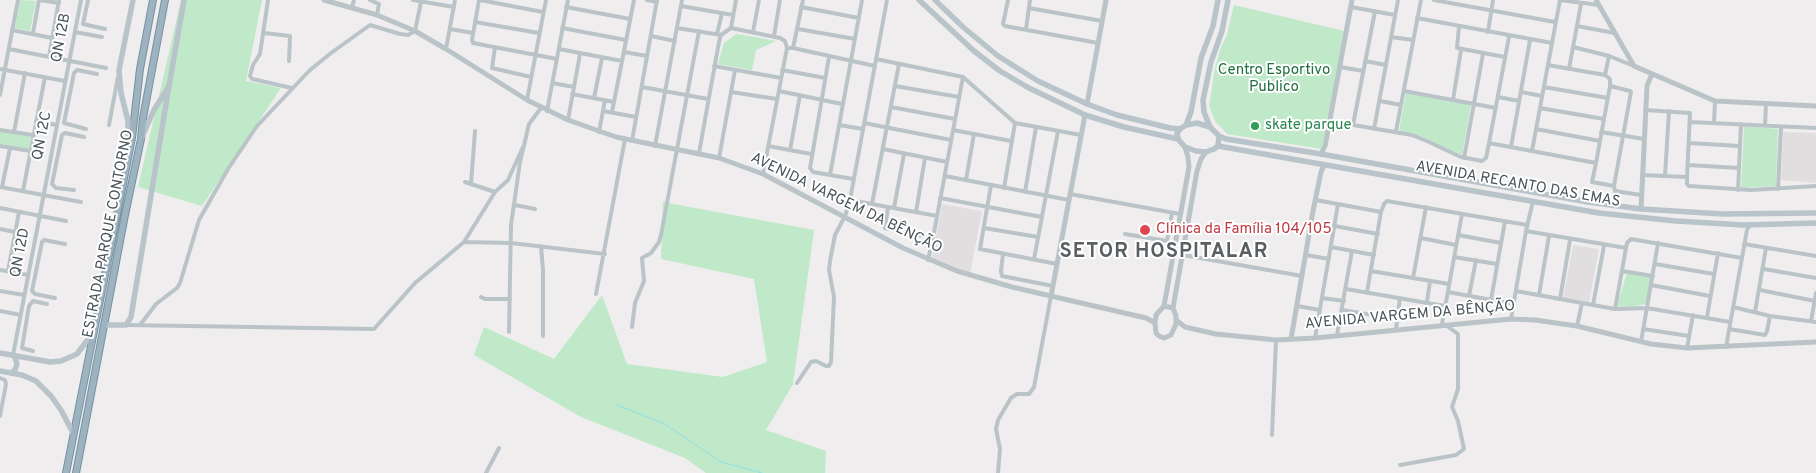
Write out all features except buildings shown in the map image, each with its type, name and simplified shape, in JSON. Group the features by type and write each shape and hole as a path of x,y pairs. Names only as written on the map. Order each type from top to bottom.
{"highway":[{"name":"ESTRADA PARQUE CONTORNO","path":"66,473 128,157 140,69 153,0"},
{"name":"ESTRADA PARQUE CONTORNO","path":"76,473 166,0"},
{"path":"116,213 121,207 125,215"},
{"path":"71,448 80,450"}],"main road":[{"path":"128,157 128,121 121,93 119,70 133,0"},
{"path":"104,325 126,325 131,317 184,0"},
{"path":"919,0 974,51 996,68 1043,95 1085,114 1124,128 1178,140 1186,148 1206,152 1218,146 1219,136 1210,127 1204,112 1203,100 1211,62 1222,31 1228,0"},
{"path":"1178,140 1178,133 1186,124 1191,112 1202,58 1213,26 1218,0"},
{"path":"938,1 963,27 1003,59 1038,81 1087,104 1117,115 1180,129"},
{"path":"938,18 939,11 946,11"},
{"path":"955,32 961,33 963,27"},
{"path":"996,68 1003,67 1003,59"},
{"path":"1013,79 1013,72 1020,70"},
{"path":"141,139 154,110 170,86"},
{"path":"1115,124 1119,120 1117,115"},
{"path":"1124,128 1123,123 1130,119"},
{"path":"1186,124 1210,127"},
{"name":"AVENIDA RECANTO DAS EMAS","path":"1219,136 1226,139 1588,202 1641,209 1702,214 1816,213"},
{"name":"AVENIDA RECANTO DAS EMAS","path":"1218,146 1585,211 1658,220 1747,227 1816,223"},
{"path":"1338,157 1342,168 1350,166 1348,159"},
{"path":"1356,171 1355,164 1358,162"},
{"path":"1572,208 1575,207 1577,202 1573,199"},
{"path":"1585,211 1582,208 1582,204 1588,202"},
{"path":"1699,222 1702,219 1702,214"},
{"path":"1723,214 1721,218 1724,224"},
{"path":"1806,223 1807,214"},
{"path":"1,352 50,362 61,361 77,354 92,334"},
{"path":"11,373 15,370 17,364 13,355"},
{"path":"0,371 29,378 43,387 61,410 73,432"}],"street":[{"path":"0,95 2,69 9,49 18,0"},
{"path":"33,33 39,0 59,2 49,57"},
{"name":"QN 12B","path":"65,81 81,0"},
{"path":"88,0 83,23 85,26 105,29"},
{"path":"268,0 260,54 253,65 250,76 252,79 292,88"},
{"name":"AVENIDA VARGEM DA BÊNÇÃO","path":"324,0 343,2 415,31 446,48 547,111 599,132 625,140 699,153 763,174 928,260 984,280 1155,320"},
{"path":"352,7 354,0"},
{"path":"370,0 379,4 377,15"},
{"path":"413,0 454,7"},
{"path":"446,48 455,0"},
{"path":"543,12 480,0 473,43 557,59"},
{"path":"527,100 546,0"},
{"path":"547,111 568,0"},
{"path":"612,112 634,0"},
{"path":"632,141 657,1 647,0"},
{"path":"655,146 682,0"},
{"path":"731,28 736,0"},
{"path":"753,32 758,0"},
{"path":"774,36 780,0"},
{"path":"793,48 803,0"},
{"path":"830,175 862,0"},
{"path":"797,383 811,362 829,366 830,362 834,297 829,270 830,261 835,235 845,216 850,200 886,0"},
{"path":"1008,0 1003,24 1098,43"},
{"path":"1026,29 1030,0"},
{"path":"1087,104 1106,0"},
{"path":"1324,155 1352,0"},
{"path":"1374,128 1398,0"},
{"path":"1396,131 1421,0"},
{"path":"1434,0 1556,22"},
{"path":"1488,32 1494,0"},
{"path":"1532,151 1560,0 1581,4 1597,2 1634,66"},
{"path":"140,325 156,304 177,288 180,283 198,220 228,169 257,126 292,88 331,53 370,25 400,34 408,35 415,31 421,2"},
{"path":"1569,68 1581,4"},
{"path":"682,6 734,15"},
{"path":"566,7 630,19"},
{"path":"801,7 859,18"},
{"path":"1351,7 1395,15"},
{"path":"1029,8 1102,21"},
{"path":"1353,125 1375,11"},
{"path":"699,153 722,13"},
{"path":"1417,18 1552,43"},
{"path":"475,22 539,33"},
{"path":"1577,26 1614,33"},
{"path":"89,35 91,27"},
{"path":"1458,27 1456,47 1461,50 1505,57"},
{"path":"562,28 626,40"},
{"path":"677,28 719,34 731,28 774,36 785,41 787,48 763,174"},
{"path":"450,29 473,34"},
{"path":"798,29 854,39"},
{"path":"12,30 52,38"},
{"path":"632,327 635,303 644,281 642,258 650,255 659,242 699,31"},
{"path":"75,32 102,37"},
{"path":"264,33 290,36 289,61"},
{"path":"651,36 675,41"},
{"path":"1330,121 1396,131 1420,137 1464,158 1483,161 1486,158 1509,36"},
{"path":"1391,37 1413,40"},
{"path":"785,41 789,38 794,40"},
{"path":"1511,147 1530,40"},
{"path":"495,47 492,68 531,77"},
{"path":"1573,47 1621,60 1715,101 1816,106"},
{"path":"787,48 875,66"},
{"path":"9,49 106,68"},
{"path":"559,49 622,61"},
{"path":"1453,100 1461,50"},
{"path":"624,52 647,56"},
{"path":"568,120 580,54"},
{"path":"1464,158 1483,54"},
{"path":"1621,60 1627,55"},
{"path":"1605,75 1609,56"},
{"path":"830,57 811,154 810,170 854,179"},
{"path":"594,98 602,58"},
{"path":"876,59 963,77 1015,123 1081,135"},
{"path":"1365,61 1386,65"},
{"path":"87,72 88,64"},
{"path":"872,204 898,64"},
{"path":"1548,65 1605,75 1610,79 1592,182 1614,186"},
{"path":"714,66 781,78"},
{"path":"1340,67 1363,71"},
{"path":"2,69 65,81"},
{"path":"86,129 67,125 64,122 74,72 77,70 97,74"},
{"path":"109,125 119,70"},
{"path":"719,158 735,70"},
{"path":"782,70 825,78"},
{"path":"14,132 25,73"},
{"path":"1641,209 1647,86 1652,74"},
{"path":"23,191 44,77"},
{"path":"928,260 963,77"},
{"name":"QN 12C","path":"44,195 65,81"},
{"path":"552,83 574,87"},
{"path":"895,86 958,97"},
{"path":"1610,86 1631,92 1622,136 1614,186 1615,191 1641,195"},
{"path":"642,87 708,99"},
{"path":"1544,87 1608,98"},
{"path":"779,91 842,104"},
{"path":"1404,91 1496,108"},
{"path":"731,92 777,100"},
{"path":"1521,92 1542,96"},
{"path":"572,94 614,102"},
{"path":"790,150 800,96"},
{"path":"1498,97 1519,101"},
{"path":"599,132 605,100"},
{"path":"1380,101 1401,105"},
{"path":"1714,123 1715,101"},
{"path":"1764,126 1766,104"},
{"path":"891,107 955,119"},
{"path":"510,332 511,243 523,147 529,124 541,108"},
{"path":"1540,108 1604,119"},
{"path":"1646,110 1690,113 1687,177 1687,184 1690,186 1738,190 1816,186"},
{"path":"603,111 636,117"},
{"path":"1665,176 1669,111"},
{"path":"998,473 1000,449 996,429 998,420 1014,395 1032,392 1085,114"},
{"path":"36,121 57,125"},
{"path":"1690,122 1816,128"},
{"path":"864,123 951,140"},
{"path":"1004,188 1015,123"},
{"path":"1738,190 1741,124"},
{"path":"839,125 863,129"},
{"path":"1025,192 1036,127"},
{"path":"1778,189 1781,127"},
{"path":"0,130 33,136"},
{"path":"953,130 1012,141"},
{"path":"1536,130 1600,141"},
{"path":"471,184 475,131"},
{"path":"1034,259 1058,131"},
{"path":"1601,132 1644,139"},
{"path":"74,190 56,188 52,185 62,135 65,133 84,137"},
{"path":"966,180 974,134"},
{"path":"596,294 625,140"},
{"path":"1489,143 1596,162"},
{"path":"1689,143 1740,146"},
{"path":"0,146 30,151"},
{"path":"768,146 811,154"},
{"path":"126,325 374,329 415,283 464,242 495,192 508,180 523,147"},
{"path":"10,148 1,187 81,202"},
{"path":"1186,148 1189,167 1164,306 1155,320 1156,333 1161,338 1167,337 1174,330 1176,320 1173,308 1198,166 1206,152"},
{"path":"883,150 947,162"},
{"path":"894,208 904,154"},
{"path":"916,212 925,158"},
{"path":"1291,339 1322,164"},
{"path":"1688,166 1738,168"},
{"path":"1642,175 1687,177"},
{"path":"944,176 1025,192 1180,214"},
{"path":"465,182 495,192"},
{"path":"991,185 980,249 1057,264"},
{"path":"63,199 65,189"},
{"name":"QN 12D","path":"13,355 44,195"},
{"path":"940,198 1042,217"},
{"path":"1183,199 1187,198 1192,202"},
{"path":"850,200 937,216"},
{"path":"1316,200 1382,212"},
{"path":"1367,292 1382,212 1384,204 1389,201 1527,225"},
{"path":"1511,319 1527,225 1533,202"},
{"path":"1316,338 1338,204"},
{"path":"515,205 535,209"},
{"path":"888,207 885,228 932,238"},
{"path":"1414,278 1426,207"},
{"path":"0,208 66,221"},
{"path":"8,271 18,212"},
{"path":"1125,234 1167,241 1172,213"},
{"path":"1400,465 1456,455 1464,449 1458,421 1452,407 1458,389 1458,334 1443,324 1462,214"},
{"path":"1491,300 1505,221"},
{"path":"1335,226 1378,234"},
{"path":"1726,347 1747,227"},
{"path":"984,228 1038,238"},
{"path":"1177,228 1188,230"},
{"path":"0,229 15,232"},
{"path":"1526,231 1604,246 1626,248"},
{"path":"1458,235 1501,243"},
{"path":"1539,295 1549,236"},
{"path":"1421,238 1456,245"},
{"path":"1615,309 1626,248 1631,239 1742,258"},
{"path":"1560,299 1570,240"},
{"path":"55,298 33,293 37,266 42,241 65,244"},
{"path":"464,242 511,243 605,254"},
{"path":"1641,342 1658,243"},
{"path":"1744,244 1816,256"},
{"path":"541,246 543,336"},
{"path":"1593,305 1604,246"},
{"path":"1331,247 1374,255"},
{"path":"1755,312 1764,269 1766,248"},
{"path":"1337,335 1352,251"},
{"path":"1707,317 1718,253"},
{"path":"1004,254 1002,276 1053,286"},
{"path":"1183,254 1302,276"},
{"path":"1306,255 1329,259"},
{"path":"1454,257 1497,264"},
{"path":"1468,296 1476,260"},
{"path":"1655,264 1714,274"},
{"path":"30,265 37,266"},
{"path":"1764,269 1816,278"},
{"path":"0,270 28,275"},
{"path":"1371,271 1449,284"},
{"path":"1622,271 1653,276"},
{"path":"1427,302 1430,281"},
{"path":"1651,285 1710,296"},
{"path":"1346,289 1446,306"},
{"path":"1760,290 1815,301"},
{"path":"0,291 24,295"},
{"path":"1516,291 1615,309 1647,308 1730,322"},
{"path":"1448,292 1514,304"},
{"path":"1811,321 1816,293"},
{"path":"481,296 485,299 510,299"},
{"path":"1322,298 1344,301"},
{"path":"1396,329 1400,298"},
{"path":"33,351 22,348 31,302 46,304"},
{"path":"1577,326 1582,303"},
{"path":"1164,306 1173,308"},
{"path":"1297,306 1320,310"},
{"path":"1733,308 1770,316 1816,322"},
{"path":"1342,310 1397,319"},
{"path":"0,311 20,315"},
{"path":"1687,348 1693,315"},
{"path":"1729,329 1765,335 1770,316"},
{"name":"AVENIDA VARGEM DA BÊNÇÃO","path":"1174,330 1185,327 1234,336 1276,340 1316,338 1443,324 1511,319 1535,320 1577,326 1641,342 1687,348 1816,342"},
{"name":"AVENIDA VARGEM DA BÊNÇÃO","path":"1176,320 1185,327"},
{"path":"19,323 26,324"},
{"path":"1644,329 1689,336"},
{"path":"1272,435 1276,340"},
{"path":"0,378 5,380 6,384 0,416"},
{"path":"486,473 499,448"}],"shaded area":[{"path":"1783,132 1816,133 1816,183 1781,180"},
{"path":"942,204 982,211 970,274 932,259"},
{"path":"1573,245 1599,249 1589,302 1563,298"}],"green space":[{"path":"20,0 36,1 30,31 15,28"},
{"path":"181,0 262,0 246,81 281,88 202,206 138,187"},
{"name":"Centro Esportivo Publico","path":"1234,5 1344,31 1322,149 1227,134 1215,121 1209,106 1215,68 1221,47 1227,35"},
{"path":"736,34 776,41 756,50 752,70 718,64 724,43"},
{"path":"1406,93 1471,105 1462,155 1420,136 1399,130"},
{"path":"1744,126 1778,129 1776,186 1741,188"},
{"path":"0,130 31,136 29,149 0,144"},
{"path":"663,202 814,230 793,384 766,430 826,451 825,473 706,473 685,458 581,417 474,355 484,327 554,359 602,295 627,364 723,377 767,362 754,279 661,259"},
{"path":"1627,273 1651,277 1646,304 1630,307 1617,306"}],"waterway":[{"path":"617,405 665,424 721,462 762,473"}],"place":[{"name":"skate parque","path":"1255,126"},
{"name":"Clínica da Família 104/105","path":"1145,230"}],"district":[{"name":"SETOR HOSPITALAR","path":"1164,253"}]}
